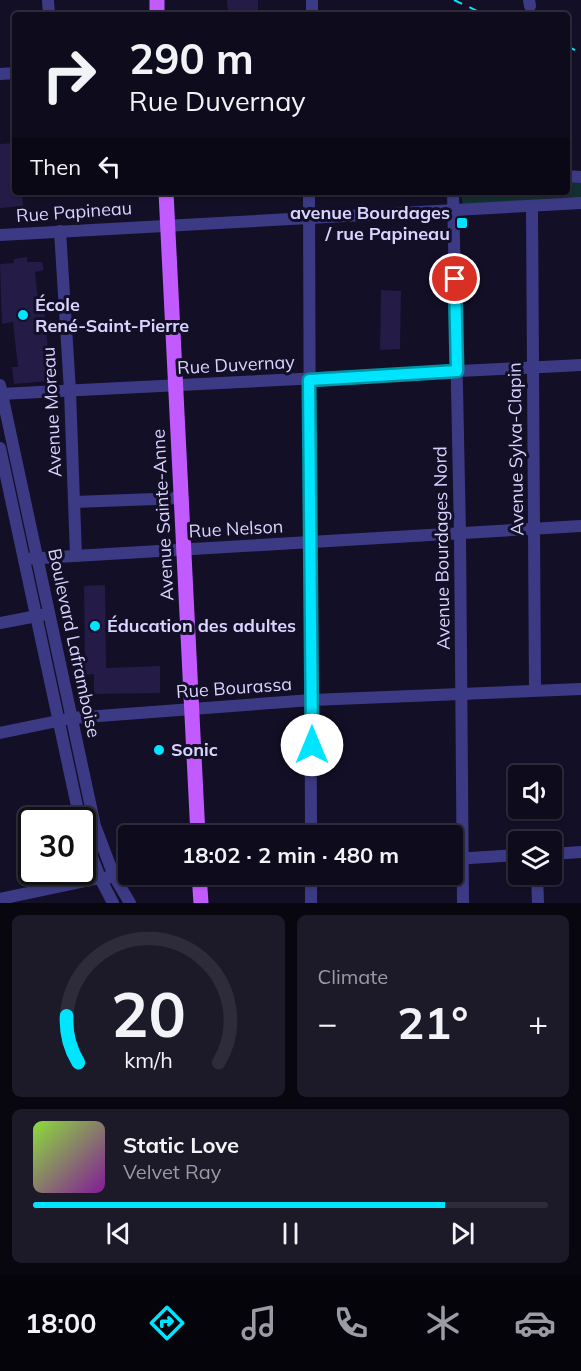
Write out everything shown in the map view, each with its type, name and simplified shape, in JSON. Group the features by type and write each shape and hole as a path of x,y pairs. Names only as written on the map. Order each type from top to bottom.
{"main road":[{"name":"Avenue Sainte-Anne","path":"166,195 194,709 198,825"},
{"path":"200,885 201,903"}],"street":[{"path":"309,195 312,825"},
{"name":"Avenue Bourdages Nord","path":"453,195 460,534 459,825"},
{"name":"Rue Papineau","path":"0,235 581,203"},
{"name":"Avenue Sylva-Clapin","path":"532,207 536,690"},
{"name":"Avenue Moreau","path":"60,231 70,391 76,556"},
{"name":"Rue Duvernay","path":"1,391 176,387 581,365"},
{"name":"Boulevard Laframboise","path":"1,391 95,826 114,876 130,903"},
{"name":"Boulevard Laframboise","path":"0,448 77,807"},
{"path":"74,502 182,498"},
{"path":"0,513 26,507"},
{"name":"Rue Nelson","path":"24,559 581,526"},
{"path":"0,623 50,614"},
{"name":"Rue Bourassa","path":"0,733 72,718 312,700 581,689"},
{"path":"562,853 581,852"},
{"path":"463,859 508,856"},
{"path":"96,870 113,903"},
{"path":"0,899 118,876"},
{"path":"311,885 311,903"},
{"name":"Avenue Bourdages Nord","path":"461,885 463,903"},
{"path":"537,885 538,903"}],"green space":[{"path":"570,182 581,182 581,200 463,207 461,195 570,195"}],"building":[{"path":"227,0 258,0 258,12 228,12"},
{"path":"12,143 12,195 22,195 23,206 0,208 0,144"},
{"name":"École René-Saint-Pierre","path":"27,257 27,262 42,262 44,270 35,272 39,308 44,308 51,381 14,384 12,367 18,367 13,322 2,324 0,264 14,263 14,259"},
{"path":"381,290 401,291 400,349 380,350"},
{"name":"Éducation des adultes","path":"105,585 106,668 160,666 160,693 94,694 94,674 85,675 84,586"}],"railway":[{"path":"454,0 480,12"},
{"path":"570,48 581,53"}],"place":[{"name":"avenue Bourdages / rue Papineau","path":"462,223"},
{"name":"École René-Saint-Pierre","path":"23,315"},
{"name":"Éducation des adultes","path":"95,626"},
{"name":"Sonic","path":"159,750"}],"route":[{"path":"312,745 309,380 457,371 455,279"}]}
